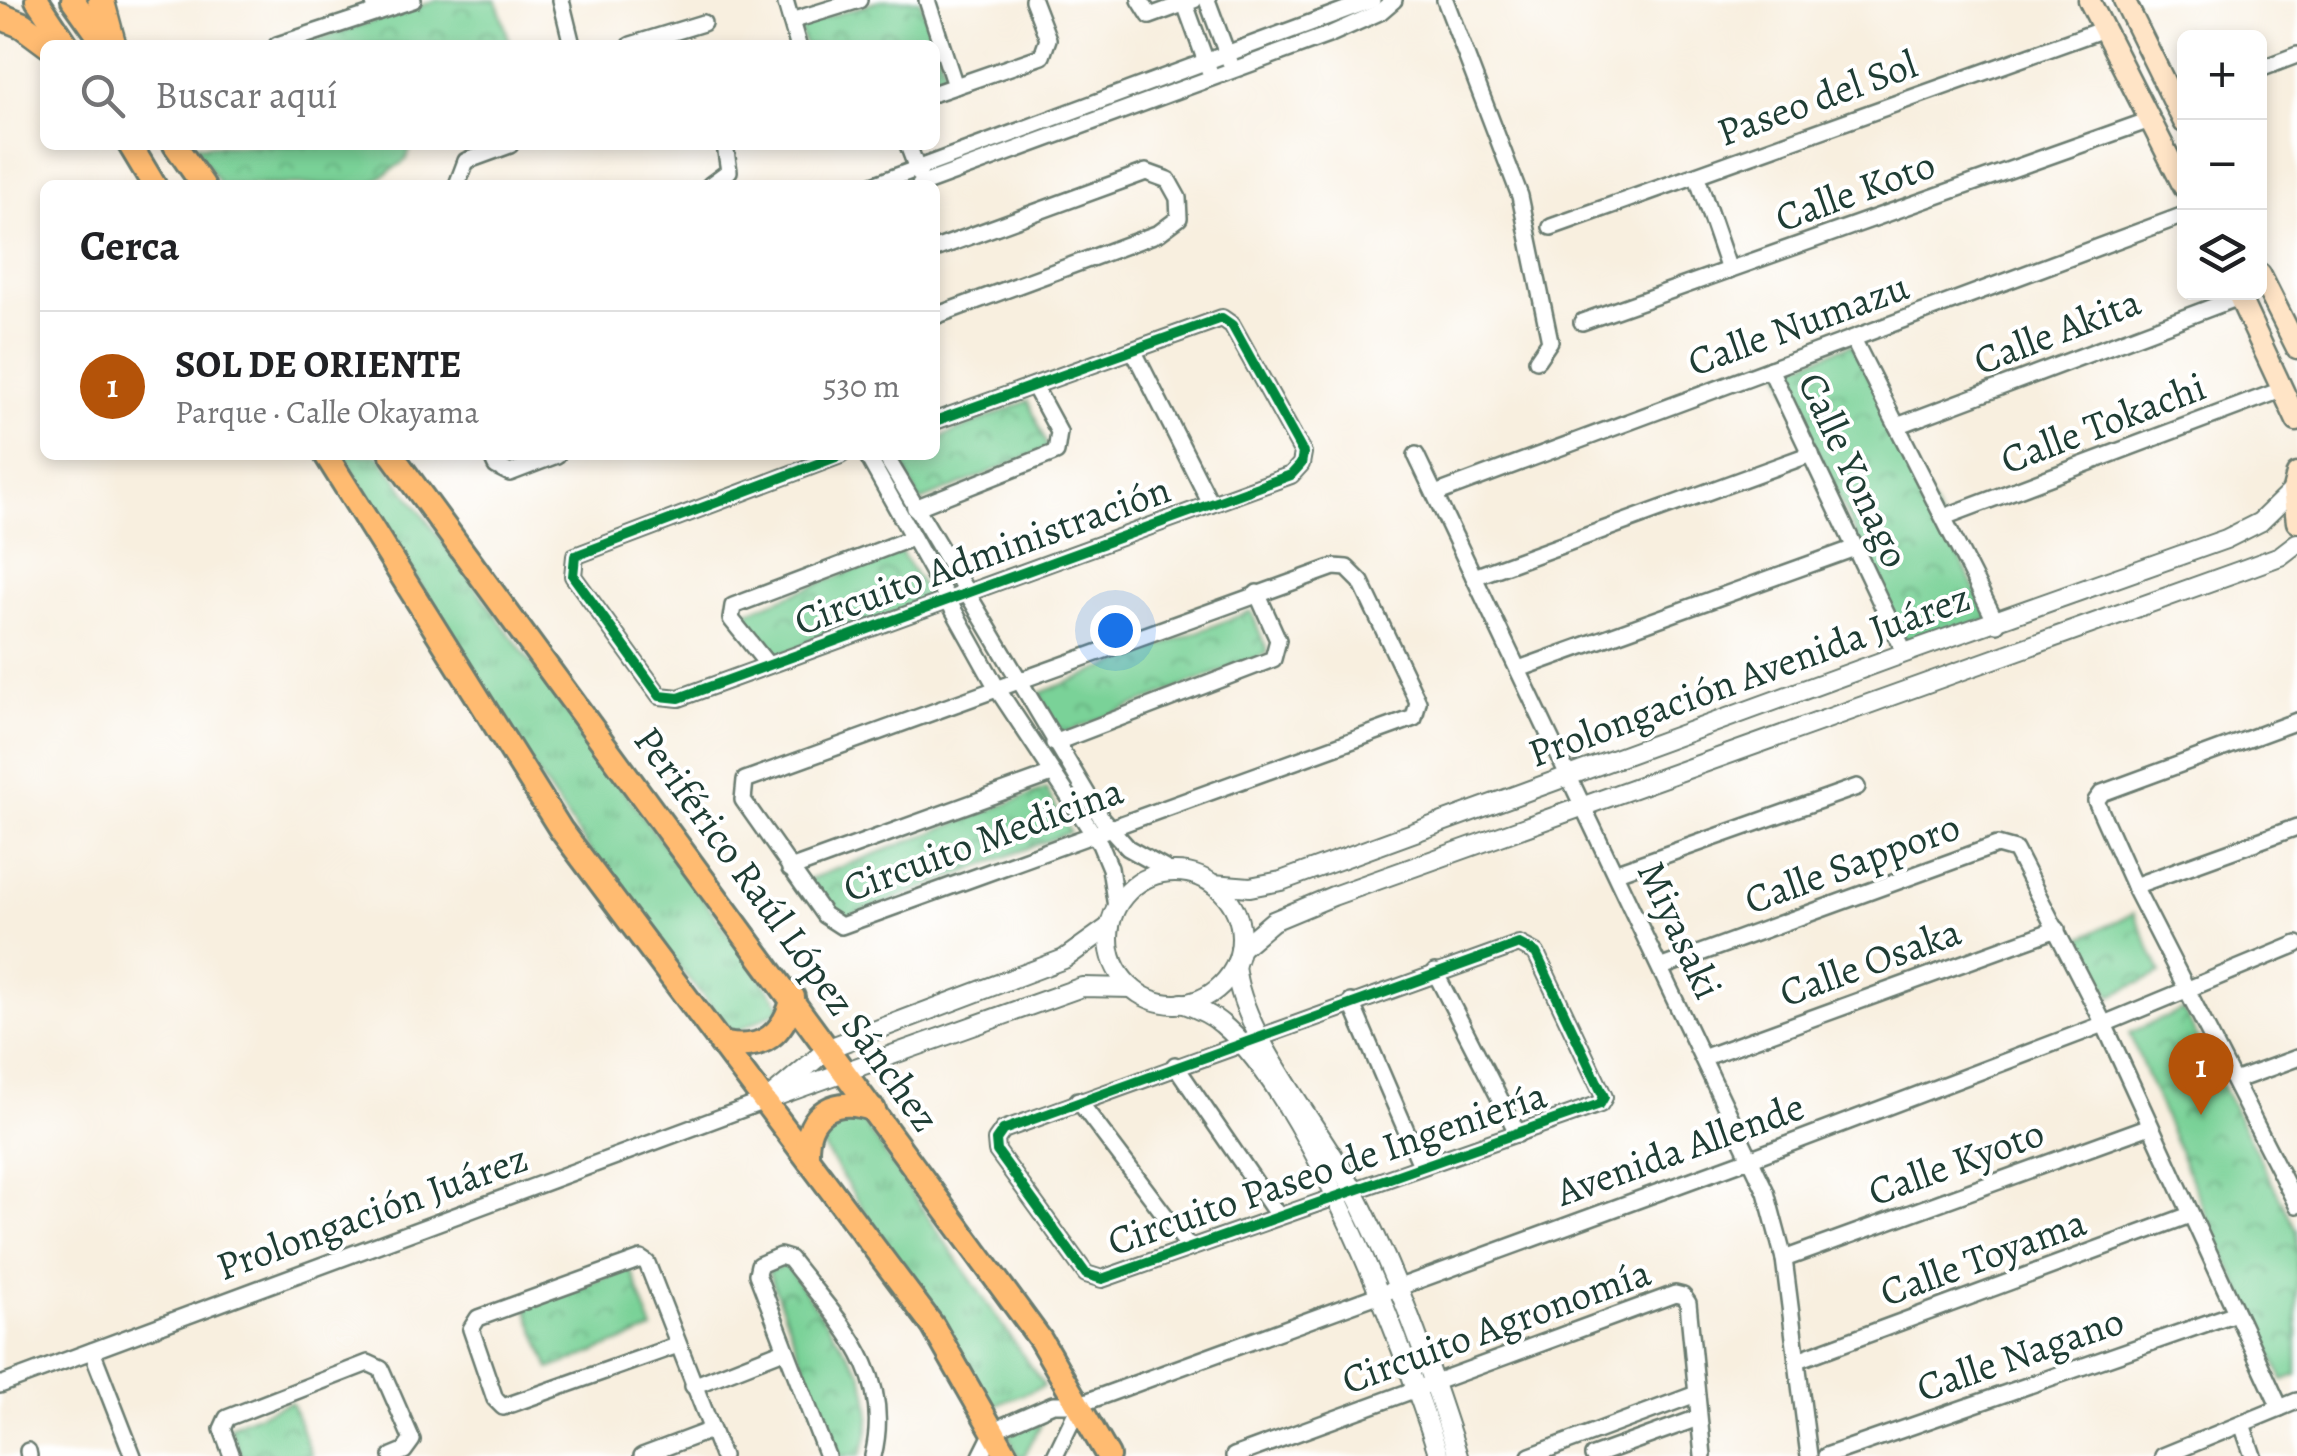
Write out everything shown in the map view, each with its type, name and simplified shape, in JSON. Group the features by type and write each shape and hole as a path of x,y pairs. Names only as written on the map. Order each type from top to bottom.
{"highway":[{"path":"101,0 112,40"},
{"path":"0,16 22,25 42,40"}],"main road":[{"path":"36,0 64,40"},
{"path":"73,0 101,40"},
{"path":"2090,0 2177,173"},
{"path":"2124,0 2177,93"},
{"path":"133,150 151,180"},
{"path":"178,150 200,180"},
{"path":"2267,288 2297,348"},
{"path":"2240,300 2297,420"},
{"path":"329,460 561,830 933,1326 1008,1456"},
{"name":"Periférico Raúl López Sánchez","path":"396,460 1040,1339 1108,1456"},
{"path":"2295,482 2297,522"},
{"path":"725,1044 756,1046 771,1039 782,1028 793,998"},
{"path":"807,1154 810,1128 825,1110 848,1103 874,1110"}],"street":[{"path":"290,40 375,6 412,0"},
{"path":"561,0 571,40"},
{"path":"785,0 796,40"},
{"path":"790,21 859,0"},
{"path":"927,0 955,86"},
{"path":"940,91 1042,56 1048,39 1034,0"},
{"path":"1140,0 1150,16 1190,2 1212,78"},
{"path":"1207,0 1234,70"},
{"path":"910,150 920,179 938,161 1372,0"},
{"path":"938,161 1212,78 1360,22 1394,0"},
{"path":"1445,0 1529,230 1550,341 1537,360"},
{"path":"647,40 703,23"},
{"name":"Paseo del Sol","path":"1552,227 2104,29"},
{"path":"2267,66 2297,55"},
{"name":"Calle Koto","path":"1582,322 2150,120"},
{"path":"459,180 466,161 496,150"},
{"path":"717,180 729,171 726,150"},
{"path":"940,246 1146,172 1168,180 1178,198 1179,218 1159,234 940,314"},
{"path":"1697,176 1729,270"},
{"name":"Calle Numazu","path":"1435,494 2177,219"},
{"name":"Calle Akita","path":"1897,426 2225,300"},
{"name":"Circuito Administración","path":"827,460 581,551 572,562 573,576 660,696 679,698 1291,475 1303,453 1227,320 1214,320 940,419"},
{"path":"1854,339 1997,624"},
{"path":"1133,350 1210,504"},
{"name":"Calle Yonago","path":"1770,370 1905,652"},
{"path":"915,508 1056,452 1058,432 1034,386"},
{"name":"Calle Tokachi","path":"1944,517 2284,389"},
{"path":"1474,576 1811,454"},
{"name":"Miyasaki","path":"1416,455 1752,1158 1784,1260 1809,1456"},
{"path":"493,460 496,466 510,472 543,460"},
{"path":"870,460 998,690 1052,774 1100,831 1171,872"},
{"path":"888,460 1054,744 1100,831 1116,907"},
{"name":"Prolongación Avenida Juárez","path":"1213,884 1250,887 1281,881 2226,539 2260,522 2295,482"},
{"path":"768,666 730,619 733,606 912,538"},
{"name":"Prolongación Avenida Juárez","path":"1237,957 1286,914 2280,556 2297,543"},
{"path":"1519,669 1855,548"},
{"name":"Circuito Medicina","path":"1334,567 1355,573 1418,702 1418,714 841,926 824,915 743,800 745,780 1257,593 1334,567"},
{"name":"Circuito Medicina","path":"1054,744 1273,659 1278,640 1257,593"},
{"path":"2297,721 2102,793 2096,802 2134,886 2297,1205"},
{"path":"790,869 1052,774"},
{"path":"1617,872 1856,787"},
{"path":"2134,886 2297,827"},
{"name":"Calle Sapporo","path":"1662,966 1998,845 2009,846 2023,857 2057,929"},
{"path":"1132,988 1112,960 1110,926 1116,907 1139,882 1171,872 1193,874 1213,884 1234,908 1240,996 1249,1039 1334,1195 1377,1296 1458,1456"},
{"path":"766,1100 829,1048 1064,958 1110,926"},
{"path":"2057,929 2280,1408"},
{"name":"Calle Osaka","path":"1704,1057 2057,929"},
{"name":"Circuito Paseo de Ingeniería","path":"1519,944 1536,953 1604,1098 1600,1104 1518,1134 1277,1214 1102,1279 1086,1274 995,1146 1003,1130 1350,1002 1519,944"},
{"name":"Avenida Allende","path":"994,1430 1053,1404 1080,1404 1752,1158 2104,1024 2297,944"},
{"path":"766,1100 1082,987 1132,988 1161,1002 1182,1002 1208,994 1237,957"},
{"path":"1435,972 1518,1134"},
{"path":"1182,1002 1249,1039 1352,1188 1397,1288 1425,1387 1439,1456"},
{"path":"1350,1002 1421,1165"},
{"path":"2234,1082 2297,1058"},
{"path":"1175,1065 1277,1214"},
{"name":"Prolongación Juárez","path":"0,1385 766,1100"},
{"path":"1078,1100 1189,1247"},
{"name":"Calle Kyoto","path":"1784,1260 2150,1126"},
{"path":"2281,1172 2297,1166"},
{"name":"Calle Toyama","path":"1798,1360 2190,1215"},
{"path":"827,1456 784,1350 757,1268 786,1256 871,1371 880,1409 873,1456"},
{"path":"678,1346 510,1407 495,1399 471,1329 478,1318 641,1259 646,1263 722,1456"},
{"name":"Circuito Agronomía","path":"1234,1456 1675,1294 1683,1296 1688,1304 1703,1456"},
{"name":"Calle Nagano","path":"1826,1456 2236,1313"},
{"path":"693,1386 784,1350"},
{"path":"92,1351 133,1456"},
{"path":"232,1456 223,1423 376,1364 412,1440 404,1451 392,1456"},
{"path":"1530,1456 1696,1394"},
{"path":"2163,1456 2297,1401"},
{"path":"1055,1456 1080,1404"},
{"path":"1592,1456 1698,1418"},
{"path":"2242,1424 2253,1456"},
{"path":"642,1456 711,1430"},
{"path":"981,1456 994,1430"}],"green space":[{"path":"438,0 496,0 509,40 314,40"},
{"path":"881,0 920,0 934,40 803,40 799,26"},
{"path":"940,57 949,82 940,85"},
{"path":"196,150 410,150 406,160 376,180 217,180"},
{"path":"1852,344 1991,620 1906,643 1780,371"},
{"path":"1028,401 1048,448 919,502 902,460 940,460 940,438"},
{"path":"346,460 383,460 783,1008 733,1033 622,898 499,717"},
{"path":"901,552 930,598 777,656 738,615"},
{"path":"1251,611 1268,653 1057,736 1040,693"},
{"path":"1046,789 1070,832 843,919 807,880"},
{"path":"2134,913 2161,973 2111,996 2081,938"},
{"path":"2183,1010 2297,1231 2297,1375 2283,1380 2210,1224 2129,1033"},
{"path":"858,1115 1044,1386 989,1408 819,1140 828,1117"},
{"path":"786,1265 861,1372 870,1414 860,1456 839,1456 768,1271"},
{"path":"630,1268 653,1330 550,1369 526,1307"},
{"path":"1053,1401 1024,1456 1017,1456 1004,1424"},
{"path":"291,1402 312,1456 241,1456 229,1426"}],"cycle path":[{"path":"828,460 575,556 573,576 660,696 679,698 1291,475 1301,464 1303,453 1232,325 1222,318 940,419"},
{"path":"1519,944 1536,953 1604,1097 1600,1104 1102,1279 1086,1274 997,1151 996,1140 1003,1130 1519,944"}],"place":[{"name":"SOL DE ORIENTE","path":"2201,1115"}]}
